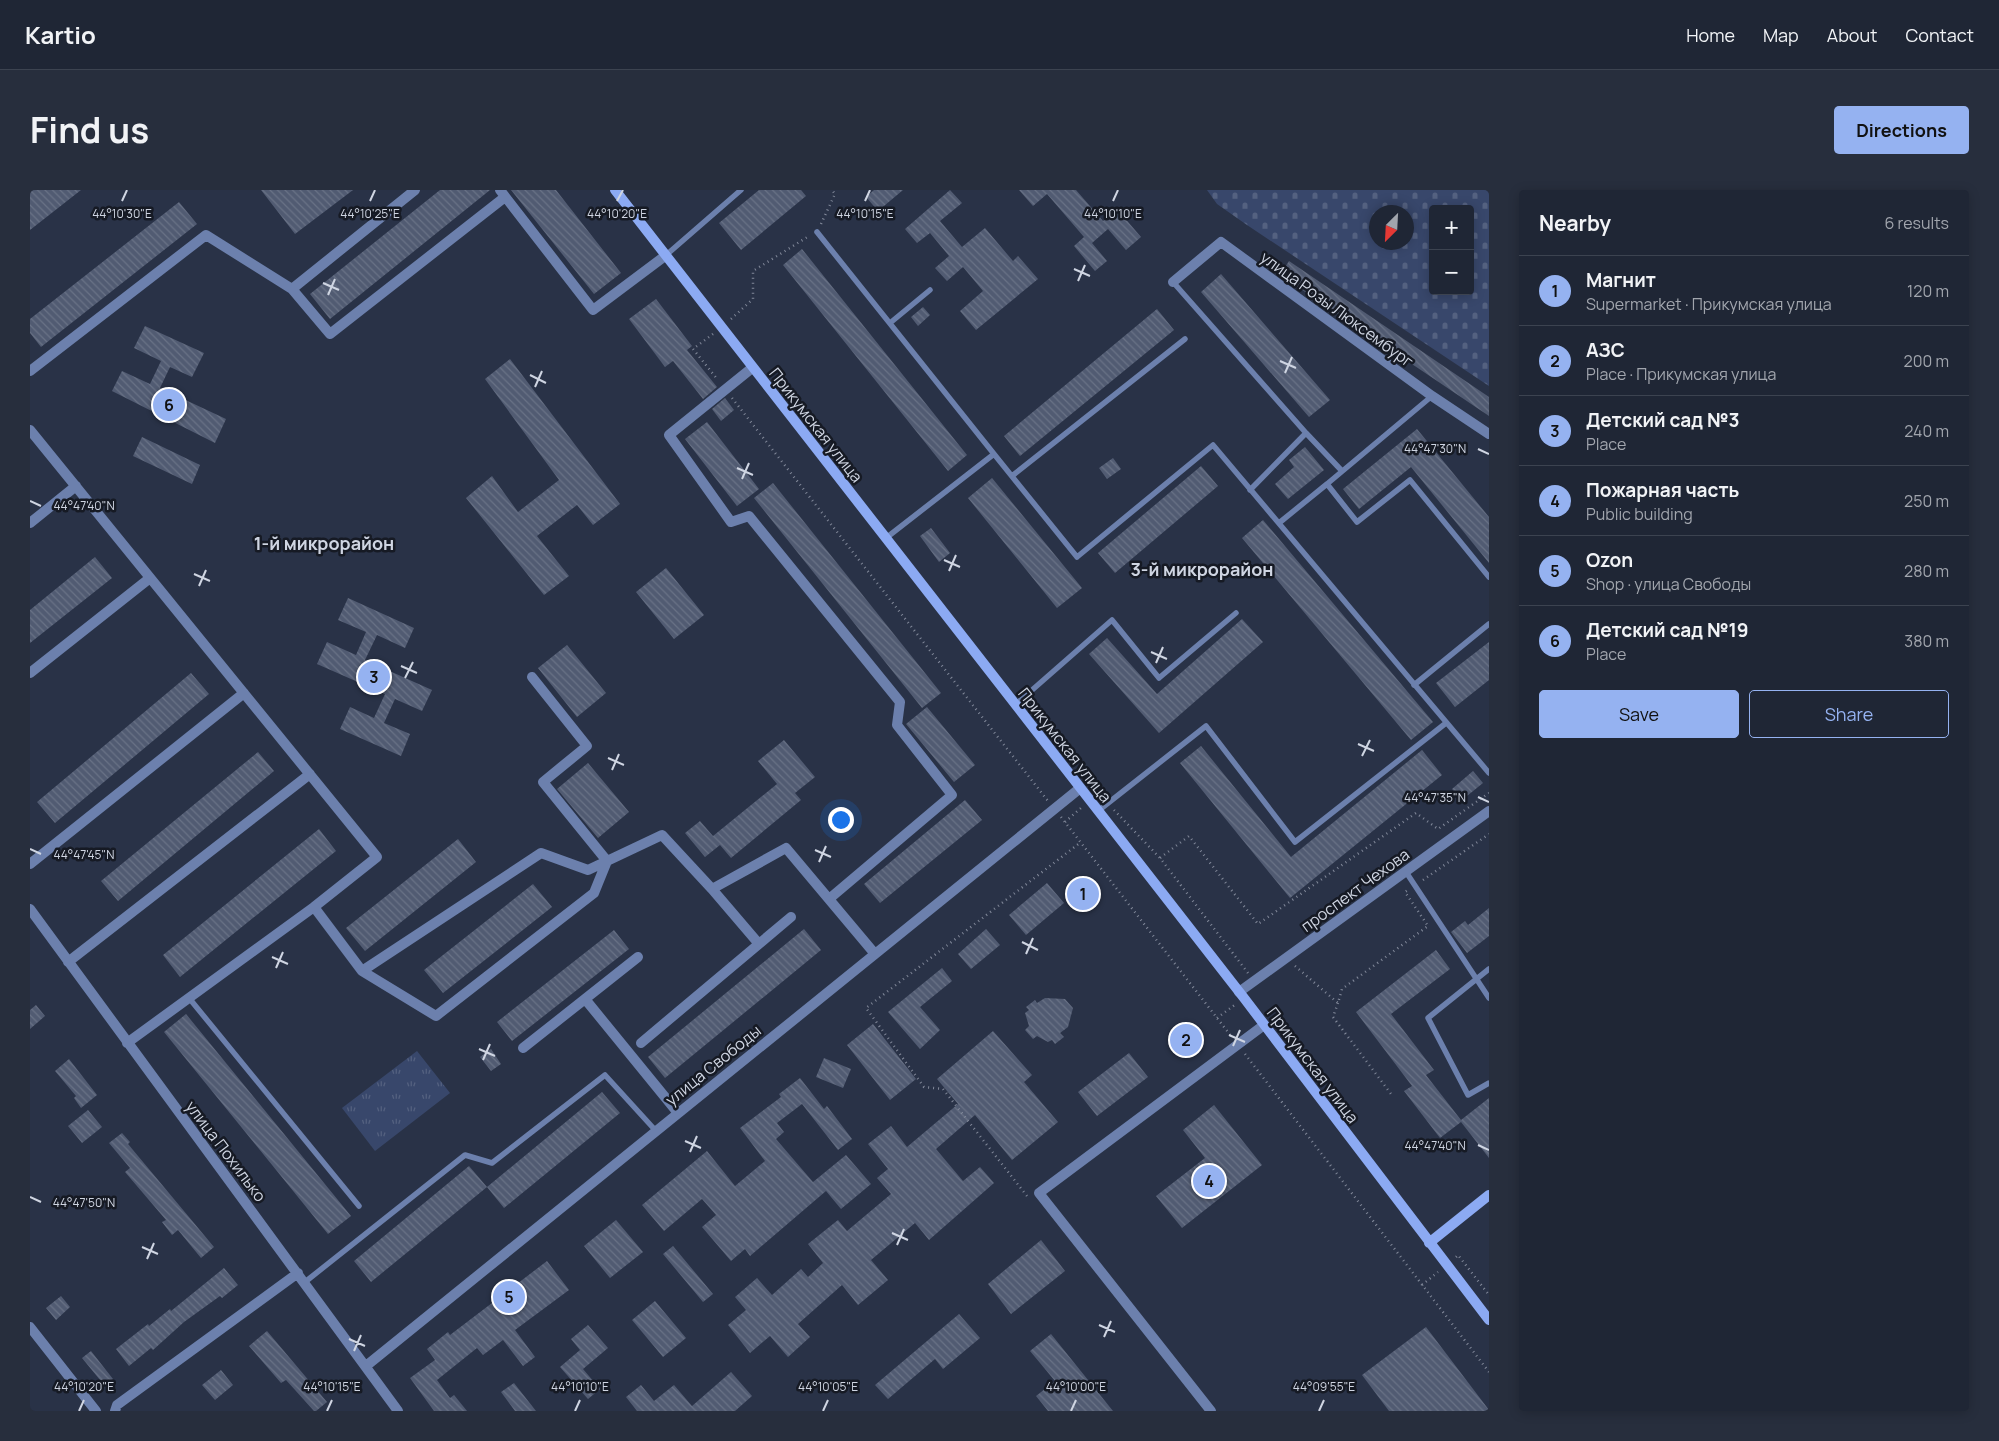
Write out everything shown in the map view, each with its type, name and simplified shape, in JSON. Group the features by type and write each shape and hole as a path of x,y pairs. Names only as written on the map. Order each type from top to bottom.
{"main road":[{"name":"Прикумская улица","path":"615,190 1241,995 1489,1320"},
{"path":"1429,1243 1489,1195"}],"street":[{"path":"292,289 415,190"},
{"path":"30,371 206,235 292,289 330,334 502,193 593,310 665,256"},
{"name":"улица Розы Люксембург","path":"1173,282 1221,242 1432,396 1489,434"},
{"path":"752,368 669,435 731,522 749,516 900,702 897,725 952,795 829,899"},
{"path":"30,430 377,857 314,907 127,1043"},
{"path":"30,523 76,486"},
{"path":"30,673 150,578"},
{"path":"532,677 587,746 544,782 607,861"},
{"path":"30,864 244,693"},
{"path":"68,962 310,774"},
{"name":"улица Свободы","path":"366,1366 1079,789"},
{"name":"проспект Чехова","path":"1241,995 1254,981 1489,811"},
{"path":"362,971 540,853 588,870 662,835 759,944"},
{"path":"712,889 786,848 875,954"},
{"path":"314,907 362,971 436,1016 594,893 607,861"},
{"name":"улица Похилько","path":"30,909 398,1411"},
{"path":"641,1043 790,917"},
{"path":"523,1048 638,957"},
{"path":"585,999 678,1113"},
{"path":"1211,1411 1039,1193 1264,1025"},
{"path":"116,1411 118,1405 298,1273"},
{"path":"30,1327 96,1411"}],"lane":[{"path":"665,256 741,190"},
{"path":"817,232 1077,557 1213,445 1489,773"},
{"path":"1173,282 1306,433 1342,471"},
{"path":"890,324 930,290"},
{"path":"1012,476 1185,339"},
{"path":"1279,524 1432,396"},
{"path":"1250,490 1306,433"},
{"path":"886,538 994,454"},
{"path":"1327,484 1357,522 1410,480 1489,577"},
{"path":"1015,705 1112,620 1159,678 1236,613"},
{"path":"1414,685 1489,624"},
{"path":"1097,812 1206,726 1295,842 1446,722"},
{"path":"1406,872 1489,998"},
{"path":"1489,969 1428,1018 1468,1095 1489,1083"},
{"path":"189,998 359,1206"},
{"path":"305,1282 465,1155 492,1163 605,1075 656,1130"}],"path":[{"path":"1254,981 1160,858 1189,836 1258,924 1416,813 1438,830 1489,793"},
{"path":"1392,1094 1333,1017 1342,989 1428,926 1405,892 1489,834"},
{"path":"1029,1199 943,1089 924,1087 866,1008 1081,842"},
{"path":"1293,964 1338,1003"},
{"path":"1241,995 1217,1018 1489,1372"}],"green space":[{"path":"1207,190 1489,190 1489,386 1217,204"},
{"path":"417,1051 450,1093 375,1151 342,1108"}],"building":[{"path":"30,190 81,190 30,230"},
{"path":"261,190 353,190 295,234"},
{"path":"440,190 490,190 330,319 310,294"},
{"path":"511,190 556,190 621,273 594,294"},
{"path":"759,190 801,190 806,196 741,250 719,223"},
{"path":"874,190 903,190 878,211 866,197"},
{"path":"950,190 962,203 940,221 962,247 985,228 1013,261 1018,256 1038,279 976,330 960,311 983,291 963,267 947,281 935,268 949,256 930,233 917,243 905,229"},
{"path":"1019,190 1076,190 1103,221 1117,209 1141,237 1126,250 1108,229 1092,243 1107,261 1095,271 1074,246 1084,237 1047,194 1033,206"},
{"path":"179,202 197,224 41,347 30,333 30,319"},
{"path":"802,249 967,455 948,471 783,265"},
{"path":"1289,261 1489,397 1489,416 1280,275"},
{"path":"1221,274 1330,400 1309,417 1201,292"},
{"path":"656,299 692,346 687,350 717,387 703,399 673,361 665,367 629,319"},
{"path":"923,307 930,315 918,326 911,317"},
{"path":"1157,309 1174,330 1020,456 1004,436"},
{"path":"145,326 204,353 192,377 170,367 160,388 226,419 215,443 112,391 122,371 150,384 161,361 134,348"},
{"path":"510,359 620,504 593,525 577,505 537,536 569,576 544,595 466,498 492,476 518,512 559,480 485,379"},
{"path":"725,398 734,410 721,421 712,409"},
{"path":"707,422 759,489 737,506 685,439"},
{"path":"1417,429 1489,517 1489,563 1411,467 1359,509 1343,489"},
{"path":"142,437 200,465 192,484 133,456"},
{"path":"1305,447 1324,470 1288,499 1275,484 1294,467 1289,460"},
{"path":"1113,458 1121,469 1107,479 1099,468"},
{"path":"1201,466 1218,486 1115,573 1098,553"},
{"path":"992,478 1082,588 1057,608 968,498"},
{"path":"773,483 941,693 922,708 754,498"},
{"path":"1263,520 1433,722 1411,740 1242,538"},
{"path":"931,528 950,553 939,562 920,536"},
{"path":"95,557 112,578 30,643 30,610"},
{"path":"666,568 704,615 674,639 636,592"},
{"path":"348,598 414,628 405,648 377,635 365,660 432,690 422,711 395,699 384,723 410,734 401,756 340,729 350,707 374,718 385,694 317,664 327,642 356,655 366,632 338,620"},
{"path":"1242,619 1263,642 1159,733 1089,654 1107,638 1157,694"},
{"path":"1489,642 1489,680 1455,707 1436,683"},
{"path":"567,645 606,693 577,717 538,668"},
{"path":"191,673 209,694 55,823 37,802"},
{"path":"927,707 975,765 954,782 906,724"},
{"path":"784,740 815,777 795,793 801,800 731,858 720,845 705,857 685,833 700,821 713,836 777,784 758,761"},
{"path":"1201,746 1291,857 1422,750 1442,775 1290,898 1180,763"},
{"path":"258,752 274,771 118,901 101,881"},
{"path":"588,763 629,812 598,838 557,789"},
{"path":"1473,771 1483,783 1462,800 1452,789"},
{"path":"965,800 982,820 880,903 864,884"},
{"path":"319,829 336,851 180,977 163,955"},
{"path":"458,839 476,862 365,951 346,928"},
{"path":"1047,883 1064,903 1026,935 1009,915"},
{"path":"533,884 552,907 443,993 424,970"},
{"path":"1489,908 1489,936 1467,953 1451,932 1465,921 1468,925"},
{"path":"804,929 821,950 665,1078 648,1057"},
{"path":"986,929 1000,945 971,969 958,954"},
{"path":"614,930 629,949 512,1041 497,1022"},
{"path":"1436,950 1450,969 1391,1014 1434,1070 1426,1075 1461,1120 1489,1098 1489,1158 1461,1122 1440,1138 1404,1091 1412,1086 1356,1012"},
{"path":"942,968 952,981 920,1007 940,1030 920,1049 888,1012"},
{"path":"1045,998 1065,999 1073,1008 1068,1027 1060,1033 1064,1037 1055,1044 1052,1040 1048,1042 1037,1036 1033,1039 1025,1030 1029,1026 1025,1013 1029,1010 1026,1007 1035,1000 1037,1003"},
{"path":"36,1005 45,1016 30,1029 30,1010"},
{"path":"186,1014 351,1216 328,1234 164,1032"},
{"path":"1187,1023 1202,1041 1185,1055 1170,1038"},
{"path":"873,1024 916,1079 890,1100 847,1045"},
{"path":"993,1031 1032,1075 1024,1082 1058,1122 1012,1160 975,1115 936,1149 963,1181 980,1167 994,1183 929,1240 915,1223 871,1260 888,1280 858,1305 842,1285 798,1324 810,1337 788,1357 770,1336 750,1353 728,1325 746,1310 735,1297 757,1278 772,1295 801,1269 808,1277 823,1263 808,1244 838,1220 847,1231 891,1194 877,1178 888,1169 868,1144 891,1126 907,1147 958,1104 937,1079"},
{"path":"491,1049 501,1064 491,1071 480,1057"},
{"path":"1129,1053 1148,1077 1097,1116 1078,1092"},
{"path":"824,1058 851,1069 843,1088 816,1077"},
{"path":"69,1059 97,1095 81,1108 74,1098 76,1096 55,1071"},
{"path":"800,1078 824,1109 827,1106 852,1139 838,1150 802,1104 777,1123 784,1132 776,1139 813,1182 846,1155 871,1184 841,1209 826,1191 750,1256 745,1249 731,1261 702,1227 716,1215 702,1199 664,1231 642,1205 707,1151 735,1186 765,1161 740,1128 781,1097 779,1094"},
{"path":"602,1092 620,1113 504,1208 487,1187"},
{"path":"1214,1105 1262,1165 1182,1228 1156,1196 1205,1158 1183,1130"},
{"path":"88,1110 102,1127 82,1143 68,1126"},
{"path":"122,1133 130,1142 128,1144 214,1247 201,1258 178,1230 172,1235 162,1222 166,1220 125,1172 130,1168 109,1143"},
{"path":"469,1166 487,1187 371,1282 354,1261"},
{"path":"616,1220 643,1252 610,1278 584,1246"},
{"path":"1041,1240 1065,1271 1011,1314 988,1284"},
{"path":"673,1246 713,1294 703,1302 663,1254"},
{"path":"547,1261 569,1290 515,1330 535,1357 523,1366 503,1340 483,1355 477,1348 437,1380 450,1398 454,1395 467,1411 434,1411 410,1378 435,1360 427,1349 448,1332 450,1335"},
{"path":"224,1268 238,1285 222,1298 220,1296 184,1322 153,1350 151,1348 129,1366 116,1349 148,1324 149,1326 170,1309 171,1311"},
{"path":"61,1296 70,1307 56,1320 46,1308"},
{"path":"655,1301 686,1338 663,1357 632,1320"},
{"path":"959,1314 980,1338 943,1369 935,1359 888,1399 875,1385"},
{"path":"588,1325 608,1348 583,1369 600,1389 588,1399 560,1367 580,1350 571,1339"},
{"path":"1426,1327 1489,1411 1389,1411 1362,1375"},
{"path":"267,1331 327,1402 316,1411 286,1380 281,1383 249,1346"},
{"path":"1051,1334 1113,1411 1048,1411 1036,1396 1055,1381 1030,1351"},
{"path":"91,1351 113,1379 105,1386 82,1358"},
{"path":"221,1370 233,1385 215,1400 202,1385"},
{"path":"731,1372 752,1396 735,1411 637,1411 626,1397 641,1385 654,1401 674,1385 692,1406"},
{"path":"514,1383 536,1411 515,1411 501,1392"}],"place":[{"name":"Детский сад №19","path":"169,405"},
{"name":"Детский сад №3","path":"374,677"},
{"name":"Магнит","path":"1083,894"},
{"name":"АЗС","path":"1186,1040"},
{"name":"Пожарная часть","path":"1209,1181"},
{"name":"Ozon","path":"509,1297"}],"district":[{"name":"1-й микрорайон","path":"324,544"},
{"name":"3-й микрорайон","path":"1202,570"}]}
